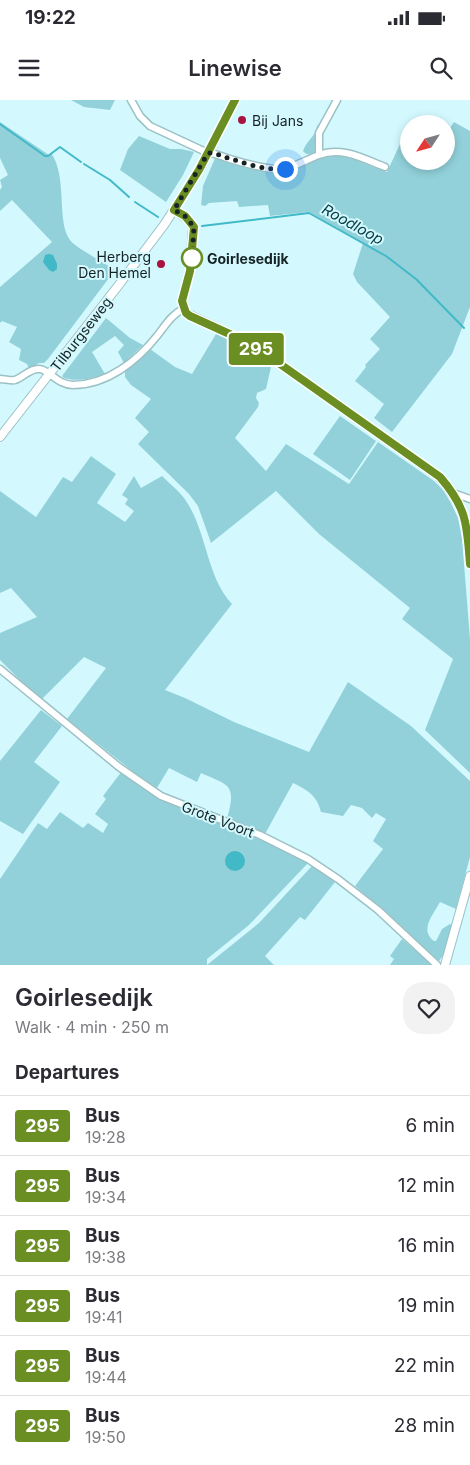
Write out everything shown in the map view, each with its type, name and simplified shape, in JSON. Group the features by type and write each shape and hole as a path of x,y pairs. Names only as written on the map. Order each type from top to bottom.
{"street":[{"path":"131,100 140,116 150,126 208,153 216,153 228,159 279,170 328,152 350,153 385,167"},
{"name":"Tilburgseweg","path":"0,437 118,286 174,210 208,153 235,100"},
{"path":"319,155 319,133 337,100"},
{"path":"174,210 185,216 194,227 190,271 182,301 183,309 190,316 234,336 273,359 440,477 454,493 462,512 467,530 470,564"},
{"path":"0,379 14,380 37,368 42,369 62,383 74,385 92,382 111,375 146,349 172,316 183,309"},
{"path":"454,493 470,499"},
{"name":"Grote Voort","path":"0,669 37,702 119,767 162,796 269,839 308,859 378,910 438,965"},
{"path":"445,965 470,876"}],"shaded area":[{"path":"71,100 115,100 110,110 84,107"},
{"path":"326,118 330,120 322,134 322,150 312,154 305,153 303,151 304,147 315,133 317,126"},
{"path":"0,122 49,155 51,153 59,174 64,222 70,240 115,270 48,359 44,363 39,363 29,369 27,364 19,360 21,349 9,342 17,327 2,321 0,323 0,287 52,242 12,200 0,211 0,190 2,187 0,180 8,175 0,158"},
{"path":"455,123 470,131 470,307 452,354 392,432 374,418 384,404 355,381 366,367 365,365 380,349 370,339 390,317 357,282 353,274 363,243 309,212 270,216 268,205 239,207 237,201 201,205 203,186 216,156 283,171 296,168 321,156 334,154 360,159 358,161 387,172 400,144 400,170 455,170"},
{"path":"139,136 170,149 194,152 183,175 166,202 120,170 128,149"},
{"path":"45,255 53,255 57,264 57,269 53,272 43,262"},
{"path":"106,318 130,338 143,345 124,363 118,352 124,345 115,336 92,352 105,374 74,380 64,378 62,376"},
{"path":"216,334 243,347 271,367 266,389 257,393 258,407 235,438 266,471 286,444 349,484 378,442 434,481 443,490 451,503 458,518 462,539 470,639 470,773 425,730 453,659 402,619 410,608 319,534 276,491 211,543 198,506 189,494 138,444 149,432 135,418 151,399 131,385 125,377 125,371 150,349 175,367 192,374"},
{"path":"340,416 376,441 350,480 313,454"},
{"path":"91,456 116,474 97,503 125,522 134,511 125,504 128,499 122,495 134,476 141,488 162,476 180,493 194,516 217,581 232,604 165,690 234,722 309,752 348,682 411,726 470,781 470,857 456,909 440,902 427,927 430,937 436,941 442,929 450,924 452,925 444,954 439,961 355,886 383,849 373,841 386,819 376,813 372,818 362,808 351,805 343,816 321,812 314,797 293,783 265,834 227,819 231,793 225,784 201,773 197,782 169,768 157,788 136,774 67,719 106,668 84,657 42,699 0,660 0,633 37,617 11,588 0,593 0,491 36,517 63,477 72,482"},
{"path":"41,710 62,726 34,762 60,782 23,834 0,821 0,761"},
{"path":"122,771 148,791 176,806 257,838 308,863 249,925 207,959 207,965 0,965 0,879 38,823 47,829 60,812 83,828 88,823 103,833 108,824 95,814 106,799 103,796"},
{"path":"235,851 242,854 245,861 242,868 235,871 228,868 225,861 228,854"},
{"path":"312,866 335,882 305,920 300,917 265,956 274,965 207,965 259,923"},
{"path":"402,939 432,965 390,965 394,959 390,956"}],"waterway":[{"name":"Roodloop","path":"0,124 45,156 48,156 60,147 81,162"},
{"name":"Roodloop","path":"84,164 110,180 129,197"},
{"name":"Roodloop","path":"135,202 158,217"},
{"name":"Roodloop","path":"202,226 309,213 386,256 416,279 464,328"}],"bus line":[{"name":"295","path":"235,100 199,170 174,210 185,216 194,227 190,271 182,301 183,309 190,316 234,336 273,359 440,477 458,500 467,530 470,564"}],"place":[{"name":"Bij Jans","path":"242,120"},
{"name":"Goirlesedijk","path":"192,258"},
{"name":"Herberg Den Hemel","path":"161,264"}],"route":[{"path":"192,258 194,227 185,216 174,210 208,153 216,153 228,159 273,169 285,169"}]}
